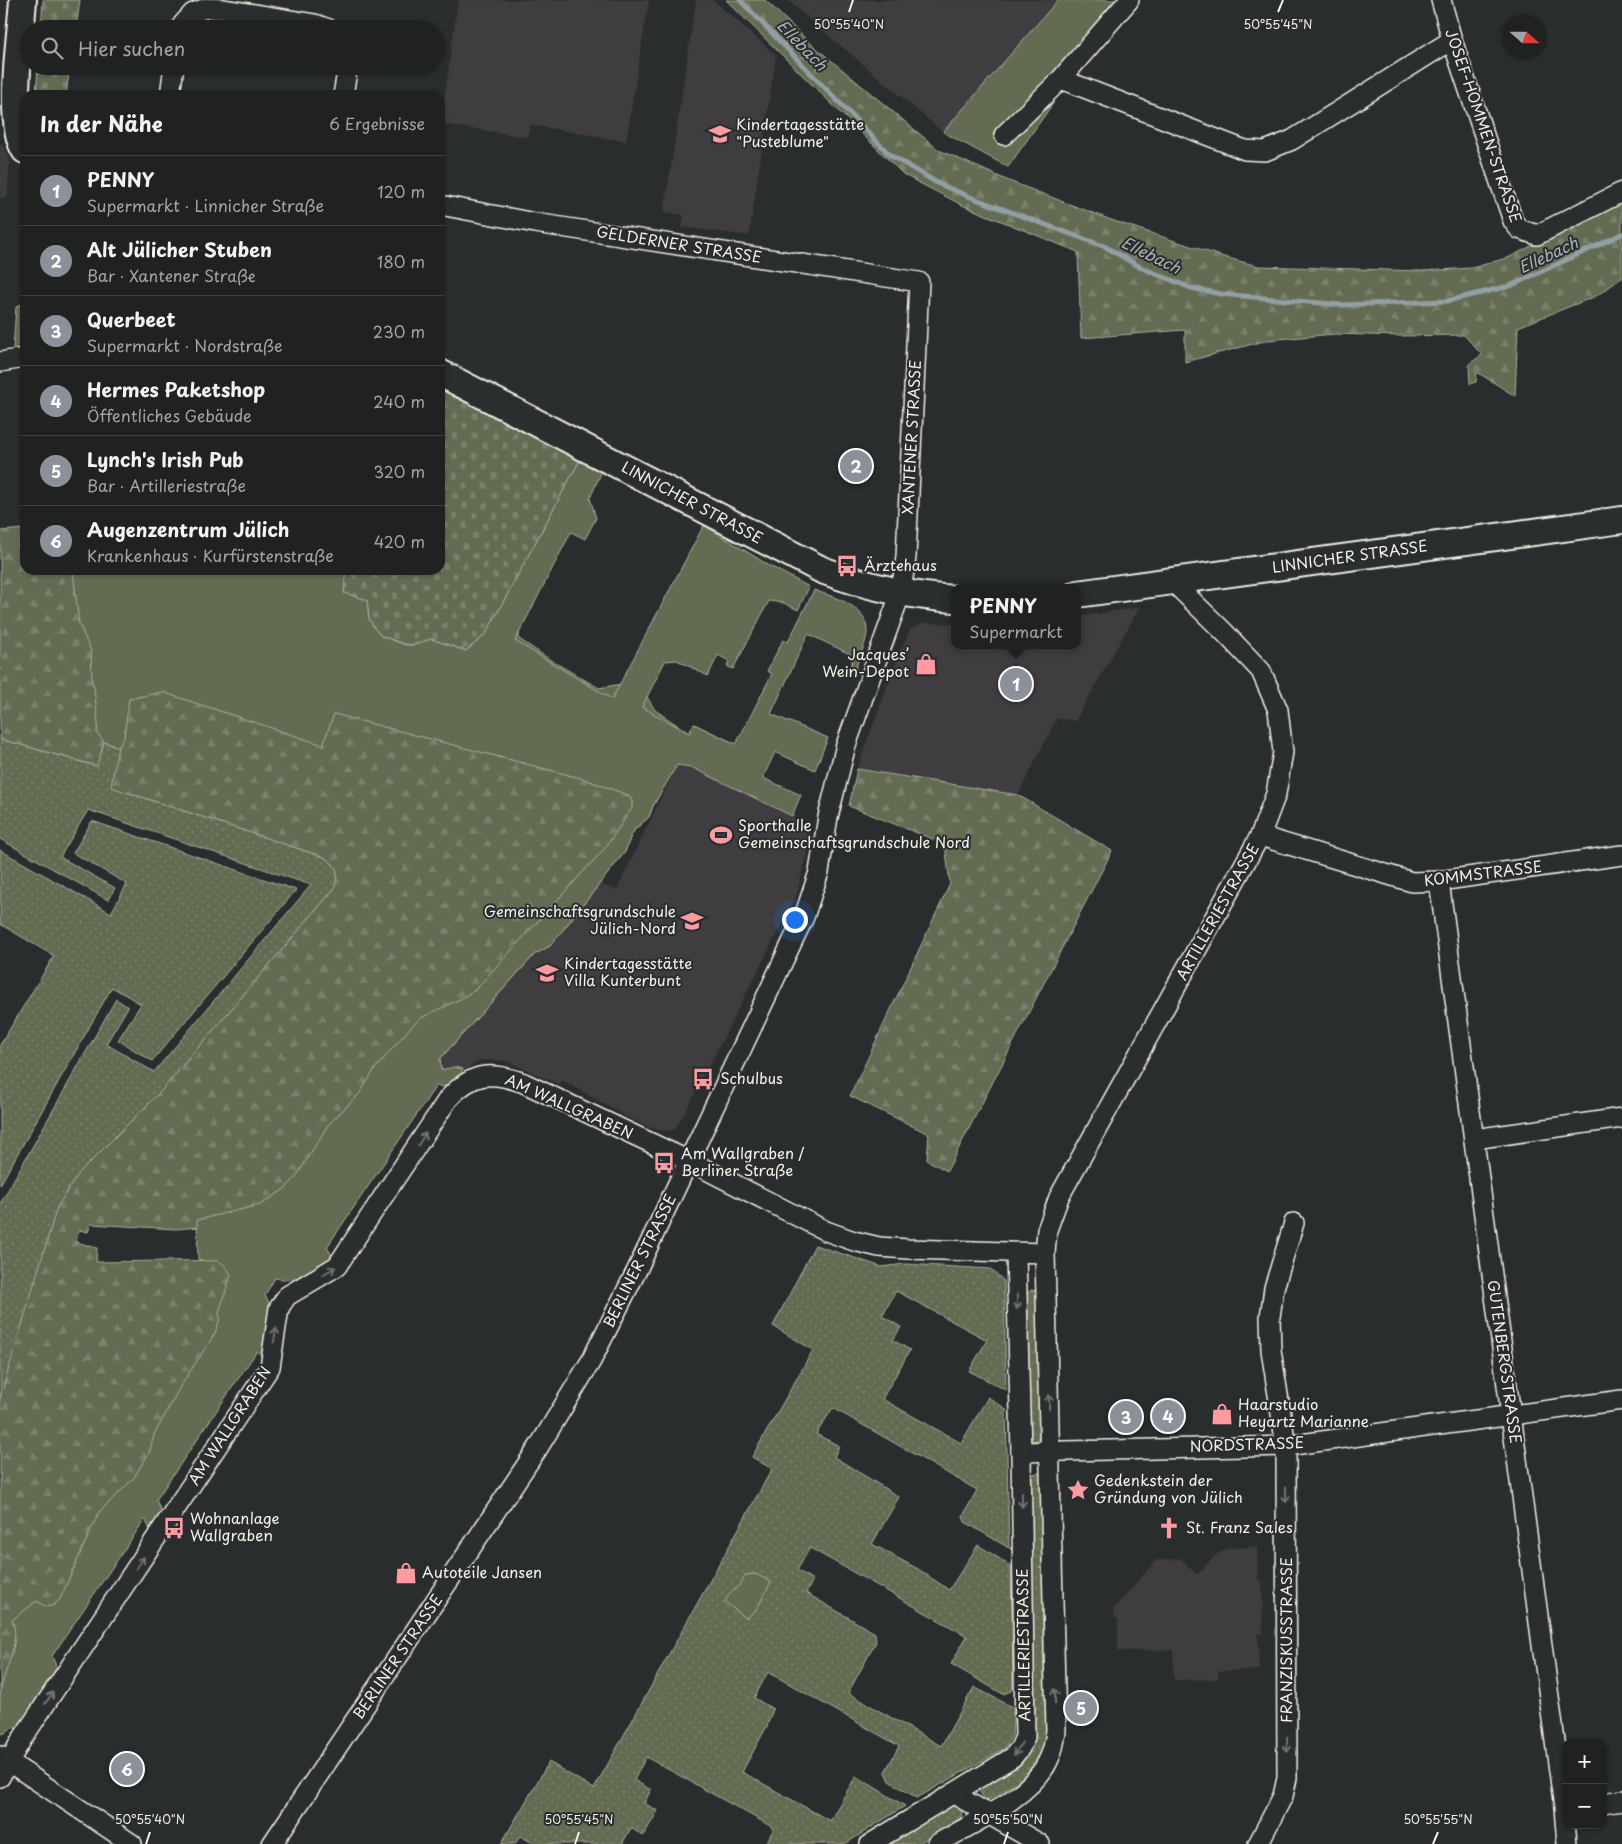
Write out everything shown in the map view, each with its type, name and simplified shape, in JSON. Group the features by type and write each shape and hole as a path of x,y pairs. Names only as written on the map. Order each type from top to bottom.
{"main road":[{"path":"22,20 23,0"},
{"path":"20,42 15,111 20,141"},
{"name":"LINNICHER STRASSE","path":"445,376 822,570 860,584 933,598 951,599"},
{"name":"LINNICHER STRASSE","path":"1081,593 1622,520"}],"street":[{"path":"1004,135 1061,79 1129,0"},
{"name":"JOSEF-HOMMEN-STRASSE","path":"1441,0 1452,40 1513,221 1519,229 1537,235 1622,192"},
{"path":"187,20 193,13 206,8 224,9 291,20"},
{"path":"1061,79 1245,150 1265,151 1292,140 1452,40"},
{"path":"171,90 173,75"},
{"path":"344,90 346,75"},
{"name":"GELDERNER STRASSE","path":"445,206 535,223 920,282"},
{"name":"XANTENER STRASSE","path":"901,592 906,557 920,282"},
{"path":"0,362 20,359"},
{"name":"ARTILLERIESTRASSE","path":"937,1844 1021,1793 1037,1778 1054,1748 1056,1731 1045,1253 1047,1230 1059,1197 1260,836 1276,794 1283,752 1278,710 1261,671 1172,581"},
{"name":"BERLINER STRASSE","path":"272,1844 538,1448 591,1361 637,1270 804,918 819,872 828,817 846,745 901,592"},
{"name":"KOMMSTRASSE","path":"1260,836 1412,882 1439,881 1622,855"},
{"name":"GUTENBERGSTRASSE","path":"1439,881 1562,1786"},
{"name":"AM WALLGRABEN","path":"3,1765 270,1367 279,1308 287,1296 337,1266 448,1099 467,1081 479,1076 498,1076 511,1079 689,1161 826,1231 854,1241 880,1247 1016,1253"},
{"path":"1474,1139 1622,1118"},
{"name":"FRANZISKUSSTRASSE","path":"1258,1844 1283,1796 1288,1778 1286,1446 1271,1350 1270,1317 1274,1288 1294,1223"},
{"path":"1016,1253 1045,1253"},
{"name":"ARTILLERIESTRASSE","path":"870,1844 1013,1757 1020,1748 1024,1737 1026,1710 1016,1253"},
{"name":"NORDSTRASSE","path":"1050,1451 1286,1446 1622,1400"},
{"path":"1021,1452 1050,1451"},
{"path":"3,1765 125,1842"},
{"path":"954,1794 1040,1844"},
{"path":"1607,1802 1622,1800"},
{"name":"GUTENBERGSTRASSE","path":"1566,1829 1567,1844"}],"shaded area":[{"path":"458,0 649,0 626,141 530,125 527,137 445,125 445,95"},
{"name":"Kindertagesstätte \"Pusteblume\"","path":"696,0 713,0 776,55 749,236 682,227 684,215 664,212"},
{"path":"787,0 1058,0 943,132"},
{"path":"0,144 2,144 10,160 7,198 0,198"},
{"path":"1140,607 1075,721 1057,718 1018,795 857,769 901,649 910,630 923,623 951,624 951,649 1081,649 1081,616"},
{"name":"Gemeinschaftsgrundschule Jülich-Nord","path":"677,764 691,767 792,816 811,835 797,894 688,1107 674,1130 665,1131 651,1128 625,1116 562,1080 559,1084 506,1061 481,1060 463,1071 463,1069 454,1067 441,1070 440,1059 535,954 550,946 599,884 617,890"},
{"path":"1257,1547 1258,1580 1262,1581 1263,1634 1258,1634 1259,1670 1218,1671 1218,1679 1174,1680 1173,1650 1118,1651 1118,1618 1114,1618 1114,1608 1157,1560 1181,1559 1197,1575 1217,1554 1228,1548"}],"green space":[{"path":"43,0 80,0 77,20 42,20"},
{"path":"726,0 765,0 809,42 939,150 1009,181 1111,220 1224,257 1258,266 1422,271 1472,268 1510,257 1622,199 1622,278 1596,296 1518,327 1515,396 1477,372 1476,382 1470,384 1469,364 1482,355 1464,335 1399,336 1335,334 1268,340 1185,362 1185,330 1081,338 1078,252 964,206 904,175"},
{"path":"1058,0 1117,0 1005,143 1054,102 1008,167 943,132"},
{"path":"37,75 69,75 67,90 36,90"},
{"path":"20,305 20,348 13,349 16,307"},
{"path":"445,388 580,460 486,634 466,651 431,639 413,645 406,645 381,636 369,619 367,600 344,593 346,575 445,575"},
{"path":"580,460 602,471 590,498 596,518 585,539 571,532 515,641 612,699 704,525 770,566 809,587 798,610 784,603 769,601 733,669 727,666 729,661 718,655 708,676 677,660 665,661 642,707 689,733 694,724 736,744 772,674 767,671 783,640 788,642 814,590 849,604 856,609 866,623 867,633 855,670 850,667 854,656 808,634 771,714 828,738 815,770 775,752 763,778 801,795 792,816 691,767 677,765 653,806 649,817 635,829 625,852 550,946 535,954 440,1059 441,1070 454,1067 463,1069 459,1079 450,1087 436,1086 327,1247 334,1259 314,1271 299,1277 291,1279 275,1278 265,1295 269,1303 264,1359 257,1351 156,1500 163,1515 151,1532 145,1519 52,1656 58,1671 19,1731 13,1727 0,1734 0,1695 15,1638 12,1620 37,1601 46,1607 54,1605 60,1599 99,1512 133,1479 149,1453 154,1435 180,1387 215,1333 220,1319 219,1312 231,1275 220,1262 198,1259 197,1220 260,1205 286,1188 296,1177 328,1125 360,1093 375,1069 410,1028 421,1018 476,989 605,848 632,808 632,801 628,795 584,779 334,714 323,745 162,692 129,699 124,737 119,747 104,742 97,733 98,722 92,682 91,651 79,624 74,575 346,575 344,593 367,600 369,619 381,636 406,645 413,645 431,639 466,651 486,634"},
{"path":"20,529 20,575 104,575 508,683 336,621 345,575 344,593 367,600 369,619 413,645 486,634 520,613 519,639 552,661 599,688 637,681 655,710 689,733 694,724 736,744 744,737 767,756 694,755 677,764 653,806 649,817 635,829 625,852 550,946 535,954 440,1059 441,1070 388,1123 235,1224 176,1229 91,1224 88,1232 79,1230 76,1242 97,1248 96,1262 238,1260 250,1271 0,1723 0,1398 57,1207 79,1173 162,1090 334,889 337,874 333,864 324,857 111,787 118,746 104,742 97,766 0,739 0,531"},
{"path":"0,739 96,766 104,742 119,747 112,787 324,857 335,867 337,878 334,889 162,1090 79,1173 0,1398 0,1204 116,999 128,1007 106,1044 154,1072 311,885 88,810 60,857 115,888 108,900 0,839"},
{"path":"857,769 1018,795 1112,851 947,1171 927,1160 929,1134 850,1096 950,884 945,844 849,806"},
{"path":"92,821 296,890 152,1061 118,1040 141,1004 112,987 0,1185 0,1045 54,956 0,924 0,850 111,913 127,884 73,853"},
{"path":"815,1245 882,1267 905,1264 991,1269 1004,1281 1006,1390 969,1371 987,1340 896,1291 882,1316 901,1327 893,1340 910,1350 882,1399 961,1443 988,1397 1006,1409 1009,1548 965,1522 963,1516 977,1490 833,1408 816,1434 839,1446 834,1457 899,1497 872,1544 918,1569 949,1590 978,1545 1011,1566 1013,1687 1011,1691 1003,1694 951,1664 967,1636 810,1548 797,1570 813,1580 806,1593 875,1633 876,1642 848,1693 941,1746 974,1687 1014,1708 1012,1736 1005,1748 917,1798 889,1781 885,1772 899,1746 768,1672 754,1698 773,1709 767,1726 742,1772 830,1821 856,1776 905,1806 845,1844 766,1844 774,1828 646,1757 634,1780 651,1790 644,1803 658,1811 643,1836 631,1828 622,1844 535,1844 520,1836 515,1844 501,1844 549,1762 594,1789 772,1469 752,1457 813,1350 773,1326"},
{"path":"1031,1290 1037,1291 1042,1438 1036,1440 1027,1437 1025,1295"},
{"path":"1039,1473 1044,1475 1049,1695 1046,1743 1039,1760 1027,1774 1013,1785 985,1800 978,1789 1016,1762 1029,1477 1032,1474"},
{"path":"756,1574 771,1582 756,1610 746,1618 725,1602 741,1583 745,1575"},
{"path":"951,1803 958,1804 962,1810 961,1818 918,1844 883,1844"}],"waterway":[{"name":"Ellebach","path":"740,0 890,155 939,184 1106,247 1142,268 1191,288 1221,294 1342,305 1447,301 1510,286 1622,234"}],"place":[{"name":"Kindertagesstätte \"Pusteblume\"","path":"720,134"},
{"name":"Alt Jülicher Stuben","path":"856,466"},
{"name":"Ärztehaus","path":"847,566"},
{"name":"Jacques’ Wein-Depot","path":"926,664"},
{"name":"PENNY","path":"1016,684"},
{"name":"Sporthalle Gemeinschaftsgrundschule Nord","path":"721,835"},
{"name":"Gemeinschaftsgrundschule Jülich-Nord","path":"692,921"},
{"name":"Kindertagesstätte Villa Kunterbunt","path":"547,973"},
{"name":"Schulbus","path":"703,1079"},
{"name":"Am Wallgraben / Berliner Straße","path":"664,1163"},
{"name":"Haarstudio Heyartz Marianne","path":"1222,1414"},
{"name":"Hermes Paketshop","path":"1168,1416"},
{"name":"Querbeet","path":"1126,1417"},
{"name":"Gedenkstein der Gründung von Jülich","path":"1078,1490"},
{"name":"Wohnanlage Wallgraben","path":"174,1528"},
{"name":"St. Franz Sales","path":"1169,1528"},
{"name":"Autoteile Jansen","path":"406,1573"},
{"name":"Lynch's Irish Pub","path":"1081,1708"},
{"name":"Augenzentrum Jülich","path":"127,1769"}]}
